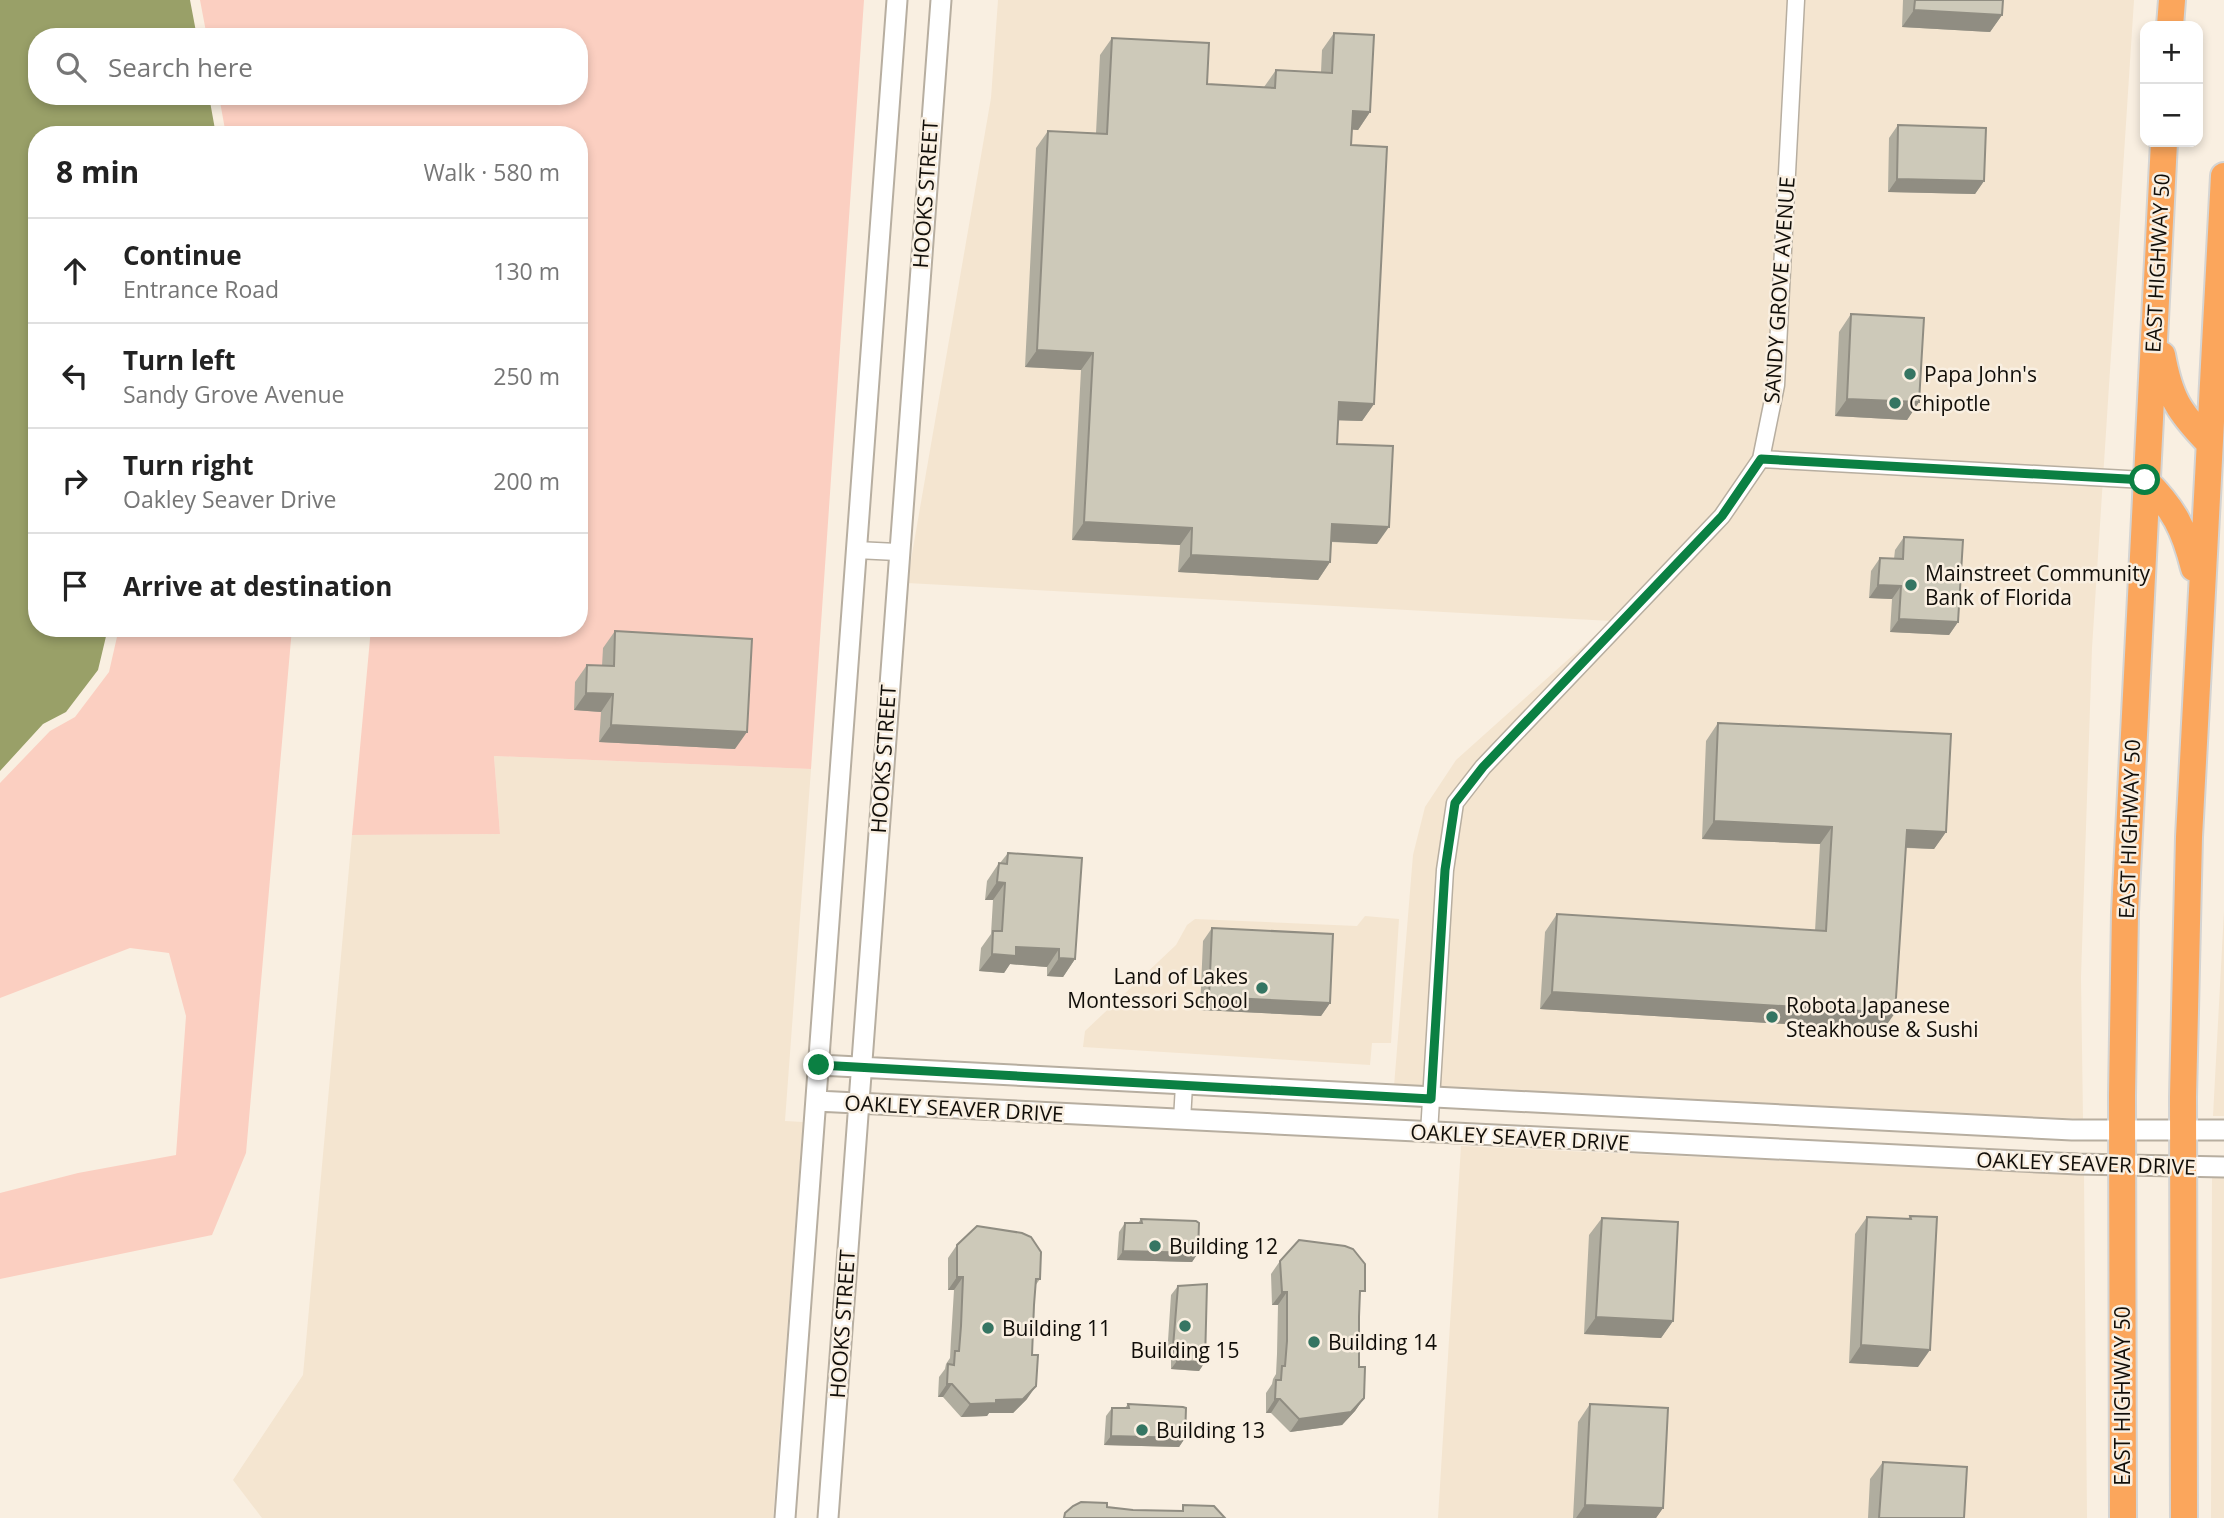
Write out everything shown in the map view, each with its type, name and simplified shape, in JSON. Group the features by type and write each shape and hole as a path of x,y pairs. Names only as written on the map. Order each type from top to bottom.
{"highway":[{"path":"2170,21 2172,0"},
{"name":"EAST HIGHWAY 50","path":"2123,1518 2121,1165 2130,786 2164,147"},
{"path":"2184,1518 2183,1129 2189,837 2200,593 2216,443 2224,176"},
{"path":"2154,315 2169,392 2187,420 2216,443"},
{"path":"2145,480 2168,503 2185,531 2200,593"}],"street":[{"name":"HOOKS STREET","path":"785,1518 897,0"},
{"name":"HOOKS STREET","path":"828,1518 897,552 940,0"},
{"name":"SANDY GROVE AVENUE","path":"1429,1133 1445,870 1455,803 1483,767 1722,516 1761,459 1776,385 1796,0"},
{"path":"1761,459 2145,480"},
{"path":"856,550 897,552"},
{"name":"OAKLEY SEAVER DRIVE","path":"819,1065 1431,1099 2072,1130 2224,1130"},
{"path":"1182,1120 1184,1086"},
{"name":"OAKLEY SEAVER DRIVE","path":"816,1101 1429,1133 2121,1165 2224,1167"}],"shaded area":[{"path":"0,0 190,0 195,28 28,28 28,105 211,105 214,126 28,126 28,637 106,637 98,670 66,712 43,724 0,771"},
{"path":"200,0 864,0 811,769 494,756 500,834 352,835 370,637 588,637 588,126 224,126 221,105 588,105 588,28 205,28"},
{"path":"998,0 2134,0 2092,648 2081,977 2083,1119 1394,1086 1413,855 1425,807 1456,760 1611,621 907,583 991,98"},
{"path":"117,637 291,637 246,1153 212,1235 0,1279 0,1193 78,1173 176,1155 186,1016 169,953 130,948 0,998 0,783 50,731 75,717 109,672"},
{"path":"494,756 811,769 785,1121 803,1122 773,1518 262,1518 233,1480 303,1375 352,835 500,834"},
{"path":"2224,911 2224,1116 2213,1116"},
{"name":"Land of Lakes Montessori School","path":"1365,916 1399,919 1391,1043 1372,1043 1370,1065 1083,1047 1085,1031 1176,945 1187,925 1195,919 1357,926"},
{"path":"1461,1146 2084,1175 2087,1518 1438,1518"},
{"path":"2212,1177 2224,1177 2224,1518 2211,1518"}],"building":[{"path":"1915,0 2003,0 2002,15 1914,10"},
{"path":"1334,33 1374,35 1370,112 1353,111 1351,145 1387,147 1374,404 1339,402 1337,444 1393,446 1389,527 1332,524 1330,562 1191,555 1192,528 1084,522 1093,353 1037,350 1048,131 1107,134 1112,38 1209,43 1207,84 1275,88 1276,70 1332,73"},
{"path":"1898,125 1986,128 1984,181 1897,179"},
{"path":"1851,314 1924,318 1919,402 1847,399"},
{"name":"Mainstreet Community Bank of Florida","path":"1904,537 1963,540 1958,622 1899,619 1901,586 1878,585 1880,558 1903,559"},
{"path":"615,631 752,639 747,732 611,725 613,694 586,693 587,665 614,666"},
{"path":"1718,723 1951,734 1946,832 1907,830 1895,1013 1552,992 1557,914 1826,931 1832,827 1714,821"},
{"path":"1008,853 1082,858 1075,959 1059,958 1059,949 1016,947 1016,956 992,954 993,931 1002,931 1005,883 997,882 999,863 1007,864"},
{"path":"1212,928 1333,934 1330,1003 1209,997"},
{"path":"1910,1216 1937,1217 1930,1350 1861,1345 1867,1217 1911,1219"},
{"path":"1602,1218 1678,1222 1673,1321 1596,1317"},
{"name":"Building 12","path":"1141,1219 1196,1221 1199,1223 1198,1253 1123,1251 1125,1223 1142,1223"},
{"name":"Building 11","path":"977,1226 1022,1233 1031,1237 1041,1252 1040,1279 1036,1279 1032,1355 1038,1355 1036,1386 1023,1399 970,1404 952,1384 947,1384 948,1364 954,1365 955,1351 959,1351 961,1326 963,1277 957,1277 957,1245"},
{"name":"Building 14","path":"1299,1240 1345,1246 1353,1249 1365,1264 1365,1291 1360,1291 1359,1317 1359,1367 1365,1367 1364,1398 1351,1412 1299,1419 1280,1399 1275,1399 1276,1380 1281,1380 1282,1366 1285,1366 1287,1341 1287,1292 1282,1292 1280,1261"},
{"name":"Building 15","path":"1207,1284 1205,1362 1177,1361 1177,1348 1173,1347 1178,1286"},
{"name":"Building 13","path":"1128,1404 1186,1408 1185,1438 1111,1436 1112,1408 1129,1408"},
{"path":"1590,1404 1668,1408 1663,1508 1585,1505"},
{"path":"1883,1462 1967,1467 1964,1518 1879,1518"},
{"path":"1081,1502 1107,1503 1107,1507 1133,1510 1183,1511 1183,1505 1214,1506 1225,1518 1064,1518 1065,1513"}],"place":[{"name":"Papa John's","path":"1910,374"},
{"name":"Chipotle","path":"1895,403"},
{"name":"Mainstreet Community Bank of Florida","path":"1911,585"},
{"name":"Land of Lakes Montessori School","path":"1262,988"},
{"name":"Robota Japanese Steakhouse & Sushi","path":"1772,1017"},
{"name":"Building 12","path":"1155,1246"},
{"name":"Building 15","path":"1185,1326"},
{"name":"Building 11","path":"988,1328"},
{"name":"Building 14","path":"1314,1342"},
{"name":"Building 13","path":"1142,1430"}],"route":[{"path":"819,1065 1431,1099 1445,870 1455,803 1483,767 1722,516 1761,459 2145,480"}]}
